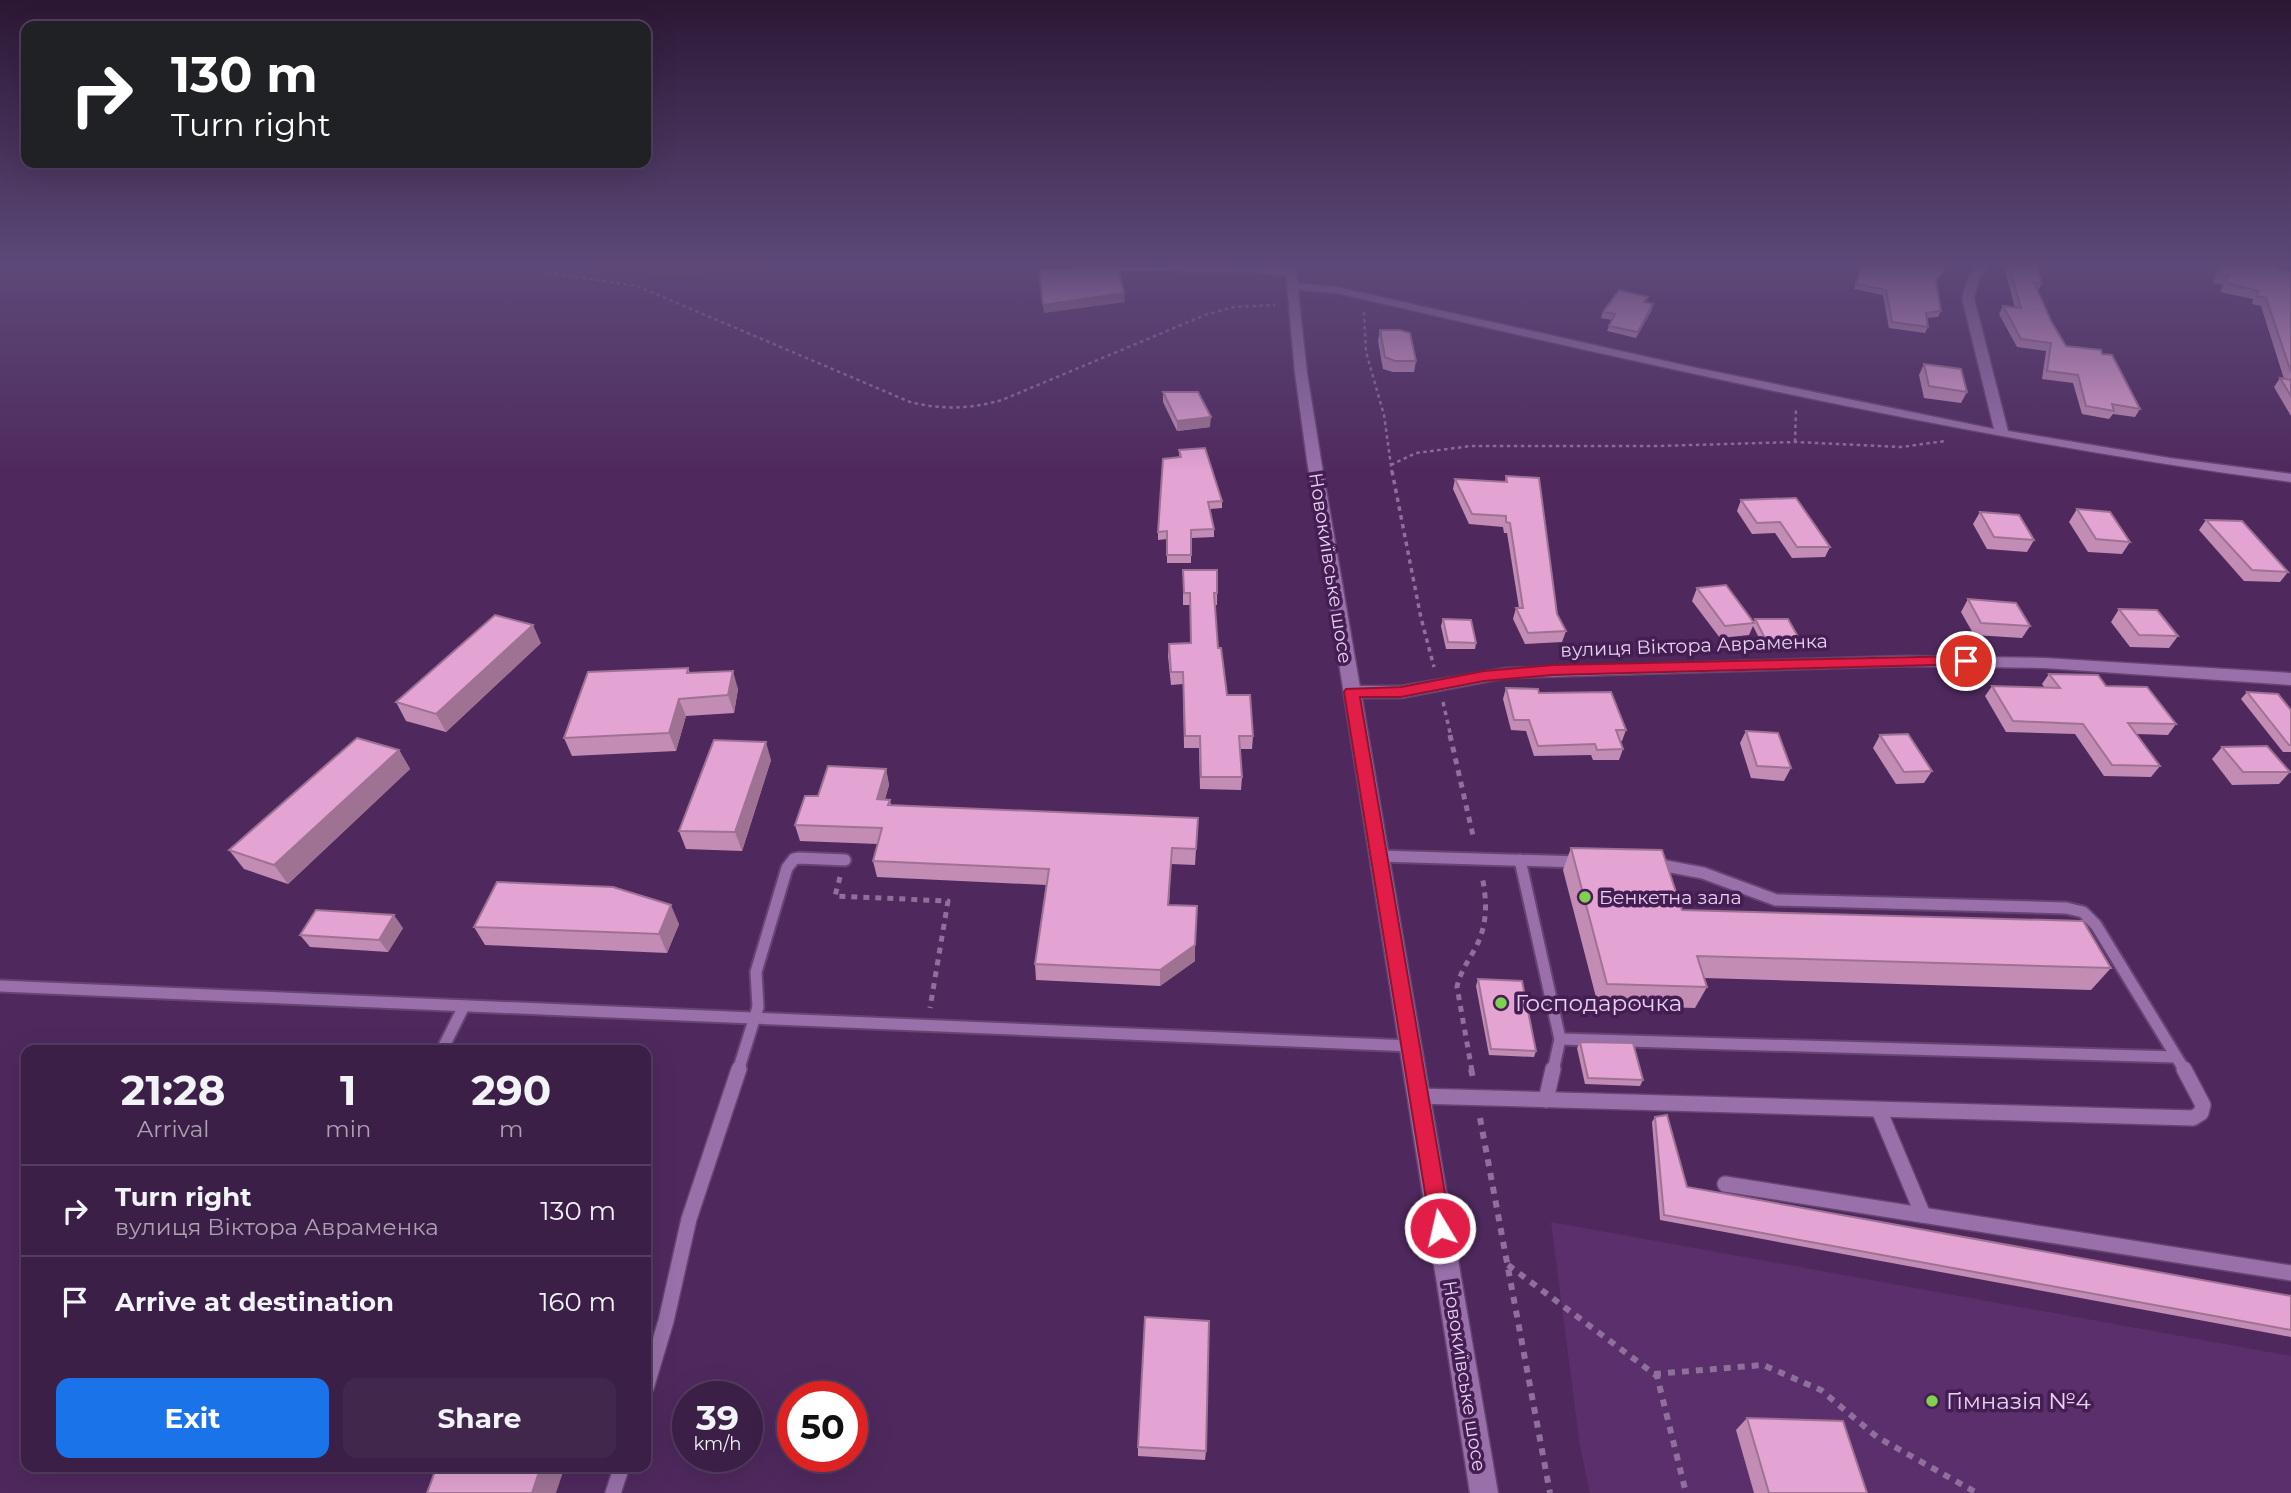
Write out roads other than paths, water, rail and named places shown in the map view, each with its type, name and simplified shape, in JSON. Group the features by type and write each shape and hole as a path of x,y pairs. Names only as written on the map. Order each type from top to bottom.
{"street":[{"name":"Новокиївське шосе","path":"1298,333 1314,460 1484,1493"},
{"path":"1525,333 1793,393 1961,427 2181,464 2291,478"},
{"path":"1977,333 2002,434"},
{"name":"вулиця Віктора Авраменка","path":"1352,692 1401,692 1518,672 1906,661 2044,663 2291,679"}],"lane":[{"path":"1379,856 1586,862"},
{"path":"651,1371 666,1321 689,1219 756,1018 757,964 790,863 794,859 806,857 845,860"},
{"path":"1520,860 1560,1039 1546,1100"},
{"path":"1418,1096 2193,1118 2201,1114 2203,1105 2176,1057 2096,925 2083,912 2066,908 1776,900 1754,895 1698,869 1679,864 1639,863"},
{"path":"0,986 1410,1046"},
{"path":"444,1045 464,1006"},
{"path":"1560,1039 2176,1057"},
{"path":"1879,1110 1923,1215"},
{"path":"1724,1184 2291,1273"},
{"path":"613,1493 620,1472"}],"place":[{"name":"Бенкетна зала","path":"1585,897"},
{"name":"Господарочка","path":"1501,1003"},
{"name":"Гімназія №4","path":"1932,1401"}]}
